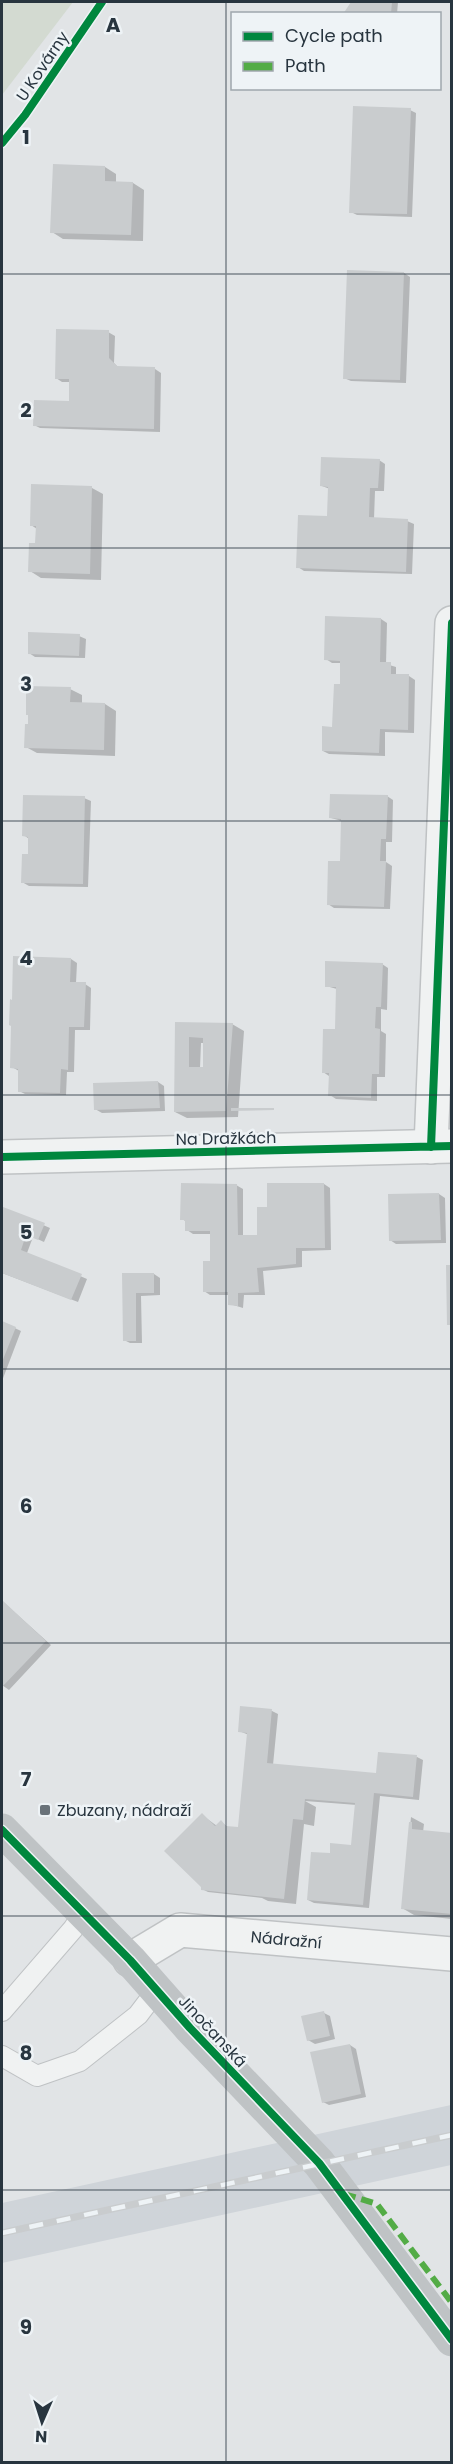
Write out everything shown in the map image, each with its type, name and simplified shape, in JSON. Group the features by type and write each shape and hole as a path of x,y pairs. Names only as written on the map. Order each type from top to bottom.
{"street":[{"path":"441,1146 452,623"},
{"name":"Na Dražkách","path":"2,1156 441,1146"},
{"name":"Jinočanská","path":"2,1830 130,1960 319,2163 452,2340"},
{"name":"Nádražní","path":"130,1960 180,1930 452,1954"}],"lane":[{"path":"2,2011 67,1936 83,1914"},
{"path":"2,2056 37,2076 80,2061 138,2015 157,1990"}],"shaded area":[{"path":"2,2 73,2 2,95"},
{"path":"451,2105 451,2165 2,2263 2,2203"}],"building":[{"path":"351,2 392,2 391,12 344,12"},
{"path":"353,106 411,108 407,214 349,213"},
{"path":"53,164 105,166 105,181 133,182 131,235 50,233"},
{"path":"347,270 404,272 400,380 343,379"},
{"path":"56,329 109,330 109,358 117,366 155,367 154,429 33,426 34,400 69,401 69,379 55,379"},
{"path":"321,457 380,459 378,488 370,488 369,517 408,519 406,572 296,568 298,515 327,516 328,487 320,486"},
{"path":"31,484 92,486 90,574 28,572 29,543 35,543 36,526 30,526"},
{"path":"325,616 381,618 380,662 391,662 391,674 409,674 408,730 380,729 379,753 322,751 322,726 332,727 334,684 340,684 340,661 324,660"},
{"path":"28,632 80,634 79,656 28,654"},
{"path":"26,686 71,687 70,702 105,703 104,750 24,748 25,724 28,724"},
{"path":"330,794 388,795 386,839 381,839 380,861 386,861 384,907 327,905 328,861 340,861 341,819 329,818"},
{"path":"23,795 85,796 83,884 21,883 22,854 28,854 28,837 22,836"},
{"path":"13,956 71,958 70,982 86,982 84,1027 69,1027 68,1070 61,1069 60,1093 18,1092 18,1069 10,1068 11,1026 9,1025"},
{"path":"325,961 383,963 381,1007 376,1007 375,1028 380,1029 379,1074 372,1074 371,1098 328,1096 329,1073 322,1073 323,1029 335,1029 336,987 325,987"},
{"path":"175,1022 233,1023 226,1111 174,1112","holes":["189,1037 203,1038 203,1067 189,1067"]},
{"path":"158,1081 160,1108 94,1110 93,1083"},
{"path":"231,1108 274,1108 274,1110 231,1111"},
{"path":"181,1183 237,1184 238,1235 257,1235 257,1207 267,1207 267,1183 324,1183 325,1248 296,1248 296,1264 257,1268 259,1292 238,1293 238,1306 228,1305 228,1292 203,1292 203,1261 210,1261 210,1231 185,1231 185,1220 180,1220"},
{"path":"439,1193 441,1240 389,1241 388,1194"},
{"path":"3,1207 45,1223 38,1240 26,1235 21,1250 82,1274 71,1300 2,1273"},
{"path":"446,1265 452,1265 452,1325 447,1325"},
{"path":"122,1273 154,1273 154,1293 136,1293 136,1341 123,1341"},
{"path":"2,1321 16,1327 2,1362"},
{"path":"2,1600 46,1641 2,1687"},
{"path":"240,1706 272,1709 267,1763 376,1773 378,1752 417,1755 413,1797 374,1793 363,1905 307,1900 311,1852 330,1853 330,1843 351,1845 355,1803 305,1799 303,1820 293,1819 284,1899 201,1890 201,1887 164,1851 202,1813 215,1826 221,1820 226,1826 238,1827 247,1733 238,1732"},
{"path":"409,1822 412,1822 412,1829 452,1833 452,1914 401,1909"},
{"path":"324,2011 330,2036 307,2041 301,2016"},
{"path":"350,2044 361,2094 322,2103 310,2052"}],"railway":[{"path":"2,2233 452,2135"}],"marked path":[{"path":"344,2194 377,2204 452,2303"}],"cycle path":[{"name":"U Kovárny","path":"2,143 25,115 102,2"},
{"path":"431,1147 452,623"},
{"path":"2,1157 452,1146"},
{"path":"2,1830 130,1960 190,2028 319,2163 452,2340"}],"place":[{"name":"Zbuzany, nádraží","path":"45,1810"}]}
